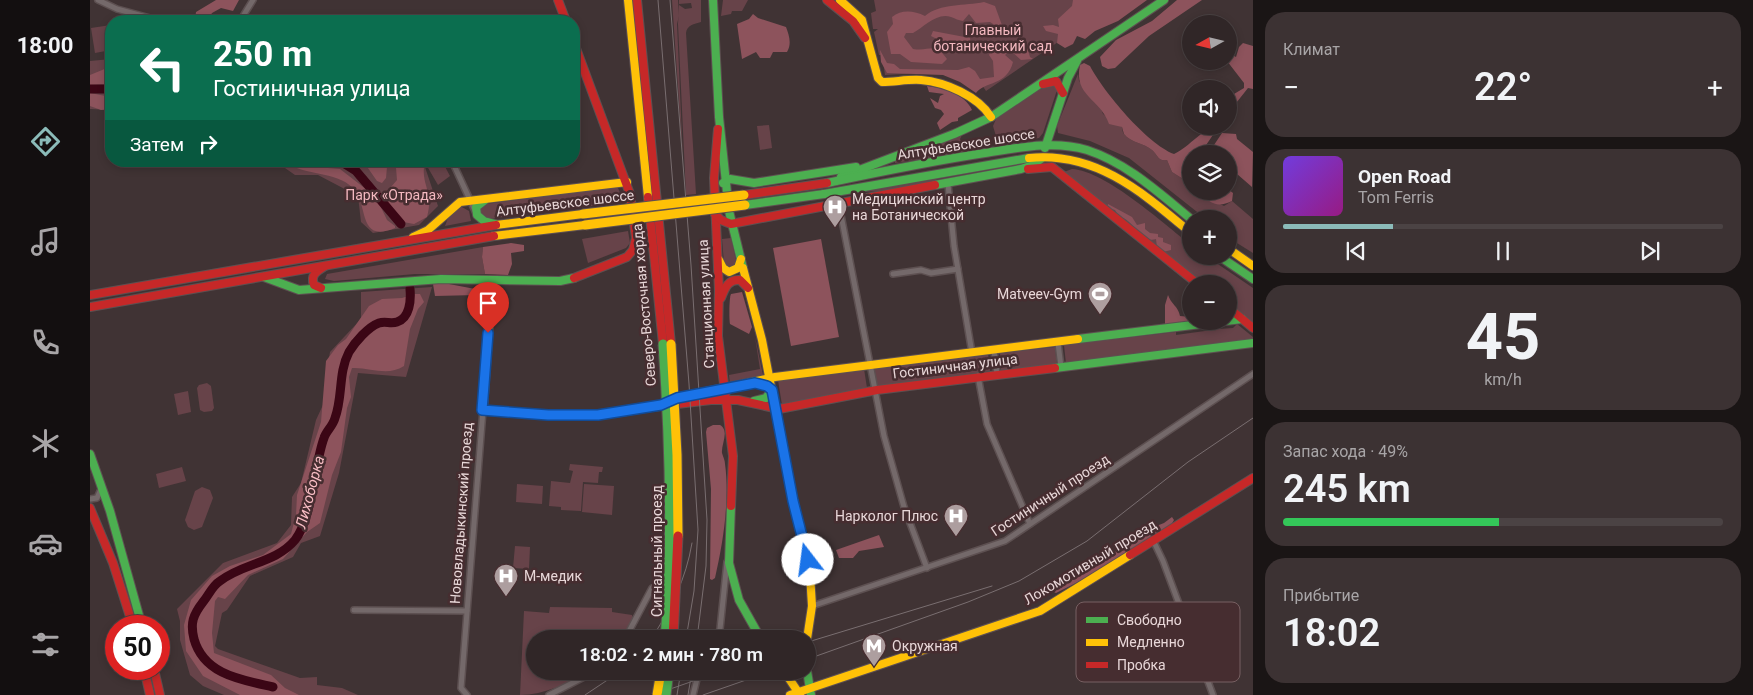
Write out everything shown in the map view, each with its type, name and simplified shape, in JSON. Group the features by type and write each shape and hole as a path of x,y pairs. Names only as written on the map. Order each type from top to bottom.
{"main road":[{"path":"558,0 564,15"},
{"name":"Северо-Восточная хорда","path":"628,0 677,434 678,565 672,630"},
{"name":"Северо-Восточная хорда","path":"638,0 667,344 671,518 666,630"},
{"name":"Станционная улица","path":"713,0 719,117 731,224 762,340 793,501 808,560 812,606 808,630"},
{"path":"827,0 853,21 868,42"},
{"path":"840,0 859,16 865,27 876,76 882,82 920,80 943,85 984,106 991,117"},
{"path":"827,183 866,165 968,128 991,117 1164,0"},
{"path":"262,277 299,290 441,279 540,282 569,279 627,257 635,245 627,182 580,59"},
{"path":"715,214 721,220 731,224 944,185 1033,165 1042,158 1063,93 1078,59"},
{"path":"1037,86 1056,81 1063,93"},
{"name":"Станционная улица","path":"719,117 714,188 720,302 719,349 727,400 733,467 728,547"},
{"name":"Алтуфьевское шоссе","path":"90,296 503,224 744,195 827,183 972,155 1045,146 1074,147 1086,150 1125,166 1182,212"},
{"name":"Алтуфьевское шоссе","path":"90,307 502,235 829,194 959,170 1042,158 1073,160 1104,170 1140,192 1182,226"},
{"path":"714,188 730,179 754,183 866,165"},
{"path":"1021,169 1052,168 1187,275"},
{"path":"833,170 873,173"},
{"path":"944,185 959,170"},
{"path":"404,241 428,230 455,205 469,201 627,182"},
{"path":"829,194 878,197"},
{"path":"487,199 478,204 476,213 482,221 503,224"},
{"path":"1237,255 1253,266"},
{"path":"718,256 722,268 729,272 738,268 741,259"},
{"path":"323,288 314,285 312,278 317,272 328,265"},
{"path":"1233,265 1253,279"},
{"path":"720,302 726,286 734,279 743,282 750,293"},
{"name":"Нововладыкинский проезд","path":"482,410 492,280"},
{"path":"1237,315 1253,328"},
{"name":"Гостиничная улица","path":"661,405 677,398 755,383 770,378 1242,319"},
{"name":"Гостиничная улица","path":"482,410 575,416 622,413 661,405 727,400 748,402 776,409 875,390 1253,343"},
{"path":"748,402 764,399 772,390 767,386 755,383"},
{"name":"Сигнальный проезд","path":"661,405 672,482 671,630"},
{"path":"90,454 139,615"},
{"name":"Локомотивный проезд","path":"796,694 810,692 1050,606 1253,478"},
{"path":"90,508 114,563 130,615"},
{"path":"728,547 731,574 736,594 755,630"},
{"path":"147,680 150,695"},
{"path":"157,680 160,695"},
{"path":"657,695 660,680"},
{"path":"665,695 667,680"},
{"path":"789,680 796,694"}],"street":[{"path":"98,0 117,9 139,15"},
{"path":"244,15 253,0"},
{"path":"455,167 476,213"},
{"path":"944,185 972,353"},
{"path":"829,194 838,204 884,436 900,498 927,568"},
{"path":"893,274 921,270 931,273 958,269"},
{"path":"1058,342 1061,367"},
{"path":"994,351 997,374"},
{"name":"Гостиничный проезд","path":"812,606 996,544 1030,524 1253,374"},
{"path":"978,376 987,424 1030,524"},
{"name":"Нововладыкинский проезд","path":"467,695 462,688 482,410"},
{"path":"90,499 97,498 101,487"},
{"path":"1153,540 1178,602"},
{"name":"Станционная улица","path":"720,630 728,547"},
{"path":"630,630 652,588 673,583"},
{"path":"354,610 467,611"},
{"path":"549,695 578,680"},
{"path":"693,695 697,680"},
{"path":"1208,682 1213,695"}],"green space":[{"path":"216,0 239,0 233,11 221,8 211,15 196,15 196,12"},
{"path":"672,0 678,0 679,16 677,24 683,160"},
{"path":"679,0 701,0 701,22 693,24 686,33 696,194 686,195 678,24 679,5 685,9 692,8 691,3 679,4"},
{"path":"723,0 748,0 742,11 732,11 731,14 721,16"},
{"name":"Главный ботанический сад","path":"874,0 1135,0 1061,40 986,91 972,70 885,75 882,55 879,55 874,32 878,29 873,29 871,13 876,11"},
{"path":"1073,0 1147,0 1118,21 1095,31 1085,39 1077,36 1073,44 1065,48 1057,43 1058,34 1046,31 1043,26 1053,25 1059,27 1058,19 1072,6"},
{"path":"1177,0 1202,0 1149,36 1115,68 1108,69 1102,66 1100,57 1116,40 1152,21"},
{"path":"984,2 995,6 1003,28 1002,30 990,22 976,23 969,14 963,21 946,16 936,18 913,33 906,33 904,37 913,49 932,48 939,50 947,59 942,64 911,62 900,54 891,54 887,32 893,24 892,17 896,14 908,12 925,16 945,7"},
{"path":"753,14 758,18 786,27 790,43 787,52 773,52 770,58 760,58 756,52 742,59 737,24 749,19"},
{"path":"105,26 105,51 95,53 91,28"},
{"path":"933,31 970,38 971,47 956,52 947,44 931,36"},
{"path":"1025,41 1030,57 1033,59 1021,60 1010,50 1005,55 1013,62 1010,70 1001,79 985,86 976,93 960,82 943,75 887,73 881,62 880,50 887,63 894,64 900,69 958,70 969,67 975,71 980,79 994,77 993,61 989,55 991,50 997,48 1004,50"},
{"path":"1243,43 1253,46 1253,89 1248,88 1237,102 1237,92 1244,88 1244,83 1234,70 1238,70 1239,47"},
{"path":"105,60 105,110 90,109 90,61"},
{"path":"1084,63 1090,66 1115,102 1151,140 1174,154 1182,150 1182,178 1172,172 1167,160 1160,159 1149,148 1127,137 1122,127 1109,124 1100,109 1080,84 1080,65"},
{"path":"105,69 105,84 90,85 90,75"},
{"path":"1078,74 1079,81 1099,104 1103,114 1122,127 1123,133 1127,137 1149,148 1160,159 1167,160 1172,172 1182,178 1182,200 1129,158 1090,141 1058,133 1057,126"},
{"path":"1053,83 1057,90 1043,133 1039,138 1001,145 998,143 993,126 996,119 1048,84"},
{"path":"927,86 940,88 959,96 969,104 972,110 958,118 958,121 952,122 940,130 937,123 944,114 941,110 935,108 930,98 938,103 940,96 944,94 929,92"},
{"path":"90,93 105,96 105,110 90,106"},
{"path":"769,125 772,148 760,150 757,126"},
{"path":"963,133 960,139 963,147 968,149 966,152 895,163 895,160"},
{"path":"1200,135 1213,135 1206,145 1188,145"},
{"path":"1221,135 1236,135 1237,139 1253,152 1252,187 1237,174 1237,145 1214,145"},
{"name":"Парк «Отрада»","path":"284,167 425,167 438,206 419,225 373,233 361,222 358,196 318,175 295,175"},
{"path":"296,167 340,169 376,197 387,220 395,228 383,232 375,231 369,227 358,195 346,182"},
{"path":"367,167 387,167 386,178 382,183 377,181"},
{"path":"395,167 424,167 429,196 429,209 427,217 414,224 403,222 385,200 385,194 397,180"},
{"path":"428,167 445,167 450,176 438,185"},
{"path":"1072,169 1086,172 1117,188 1150,212 1182,238 1182,265 1219,265 1234,275 1193,275 1064,172"},
{"path":"934,177 938,181 883,192 859,191"},
{"path":"613,187 618,188 624,202 488,219 481,215 480,210 486,204"},
{"path":"1182,200 1212,200 1224,206 1232,201 1253,219 1253,253 1237,243 1237,210 1195,210"},
{"path":"1208,200 1232,200 1222,204"},
{"path":"1108,204 1132,217 1137,225 1145,223 1145,229 1163,238 1163,242 1171,245 1171,250 1163,252 1157,247 1156,239 1150,240 1145,238 1129,222 1119,217 1115,210 1107,208"},
{"path":"460,206 469,211 471,221 445,226 448,218"},
{"path":"628,231 630,243 626,248 588,263 582,239"},
{"path":"731,238 737,265 728,269 724,263 722,239"},
{"path":"821,239 839,337 791,346 773,248"},
{"path":"511,243 524,245 524,251 511,253 512,264 508,275 485,274 482,257 483,247"},
{"path":"483,247 482,257 485,274 415,274 334,281 325,279 327,274"},
{"path":"1237,277 1253,288 1253,323 1237,310"},
{"path":"433,284 449,284 475,289 477,295 435,296"},
{"path":"432,287 406,377 358,373 339,473 320,536 301,543 293,557 250,576 227,610 222,613 215,646 218,649 300,678 317,677 317,685 342,688 358,695 224,695 203,686 190,675 180,640 180,621 177,609 223,563 277,543 291,525 292,497 301,483 316,420 328,394 326,376 330,352 361,319 361,292"},
{"path":"742,292 752,327 749,334 730,324 731,294"},
{"path":"420,294 424,302 418,309 410,329 404,366 391,371 352,368 349,377 351,397 347,408 341,452 332,475 320,523 307,532 283,559 248,575 225,599 218,597 215,601 212,633 214,653 271,675 285,688 299,695 240,695 203,676 186,651 184,625 191,600 212,576 230,566 263,555 291,534 296,515 297,495 321,422 326,361 338,345 346,339 369,306 382,299 402,298"},
{"path":"1168,295 1180,316 1182,316 1182,323 1165,324 1165,305"},
{"path":"1237,324 1253,337 1253,342 1066,364 1064,345 1176,332 1176,335 1212,330 1237,330"},
{"path":"755,337 763,375 730,384 729,375 760,369"},
{"path":"1055,347 1057,366 1001,372 1000,353"},
{"path":"988,354 990,371 877,387 874,369"},
{"path":"864,369 867,388 782,405 778,380"},
{"path":"207,383 211,386 214,408 212,411 204,412 200,410 197,388 199,385"},
{"path":"188,391 191,412 178,415 174,394"},
{"path":"713,425 720,425 725,434 722,453 725,463 727,492 721,550 715,578 712,580 710,579 711,489 706,432 707,428"},
{"path":"570,464 603,467 602,472 599,472 598,483 583,482 581,511 561,510 561,507 549,506 551,481 570,483 573,471 569,470"},
{"path":"182,467 186,481 159,488 156,474"},
{"path":"517,484 543,486 542,504 516,502"},
{"path":"584,484 614,486 612,515 582,512"},
{"path":"202,487 210,490 213,498 202,527 194,530 188,527 185,520 195,491"},
{"path":"1172,517 1174,520 1171,525 1100,571 1056,593 1045,588 1058,582 1062,585 1069,582 1118,550 1131,544 1141,532 1164,523"},
{"path":"879,535 884,547 859,551 853,558 839,558 836,550"},
{"path":"515,546 530,547 529,569 513,568"},
{"path":"550,607 612,608 612,612 632,615 633,619 627,630 526,630 526,680 574,680 538,693 520,695 524,611 549,613"}],"waterway":[{"name":"Лихоборка","path":"90,89 105,89"},
{"name":"Лихоборка","path":"350,167 356,171 401,224"},
{"name":"Лихоборка","path":"273,687 249,682 226,674 206,661 194,639 193,619 217,583 239,570 278,554 287,548 301,531 309,506 324,438 334,421 337,410 343,368 349,352 362,335 375,325 381,322 397,322 405,317 410,303 410,289"}],"railway":[{"path":"658,0 689,384 698,530 694,591 688,630"},
{"path":"670,0 691,265 707,520 706,566 698,630"},
{"path":"816,656 968,602 1019,581 1087,541 1188,462 1253,418"},
{"path":"656,630 682,581 692,543"},
{"path":"816,640 992,586"},
{"path":"585,695 608,680"},
{"path":"677,695 680,680"},
{"path":"688,695 690,680"},
{"path":"653,695 696,680"},
{"path":"703,695 746,680"}],"traffic: fast":[{"path":"713,0 719,117 729,211 743,268"},
{"path":"841,177 954,134 991,117 1164,0"},
{"path":"1045,148 1068,78 1077,61"},
{"path":"827,183 965,156 1023,147 1062,146 1087,150 1116,163 1155,189 1182,212"},
{"path":"824,194 1029,158"},
{"path":"935,185 1021,169 1033,165 1042,158"},
{"path":"723,183 730,179 754,183 856,167"},
{"path":"745,205 824,194"},
{"path":"485,200 476,207 477,215 484,221 495,224"},
{"path":"1232,265 1253,279"},
{"path":"264,277 299,290 441,279 560,281 574,278"},
{"path":"492,281 483,410 584,415 624,412 643,408"},
{"path":"1078,339 1242,319"},
{"path":"1055,368 1253,343"},
{"path":"663,344 670,491 665,630"},
{"path":"754,401 766,398 772,390"},
{"path":"90,454 110,511 139,615"},
{"path":"731,506 729,563 739,600 756,630"},
{"path":"666,695 668,680"},
{"path":"808,680 811,695"}],"traffic: slow":[{"path":"628,0 648,197"},
{"path":"840,0 862,20 878,78 882,82 930,81 950,87 978,103 991,117"},
{"path":"1029,158 1053,158 1076,161 1097,168 1136,190 1182,226"},
{"path":"413,237 428,230 460,202 627,182"},
{"path":"583,214 744,195"},
{"path":"585,225 745,205"},
{"path":"496,225 583,214"},
{"path":"494,236 585,225"},
{"path":"1237,255 1253,266"},
{"path":"719,260 723,268 729,272 738,268 741,259"},
{"path":"743,268 762,340 793,501 810,574 812,606 808,630"},
{"path":"670,402 677,398 775,377 1078,339"},
{"path":"671,344 677,455 678,536"},
{"path":"790,695 1040,611 1130,555"},
{"path":"657,695 660,680"},
{"path":"790,680 800,695"}],"traffic: jam":[{"path":"558,0 564,15"},
{"path":"637,0 671,344"},
{"path":"827,0 853,21 865,38"},
{"path":"574,278 627,257 633,250 636,238 630,194 580,59"},
{"path":"1043,84 1056,81 1063,93"},
{"path":"718,129 714,178 719,290 718,336 733,456 731,506"},
{"path":"1028,169 1052,167 1187,275"},
{"path":"744,195 827,183"},
{"path":"715,214 721,220 731,224 935,185"},
{"path":"648,197 663,344"},
{"path":"90,295 496,225"},
{"path":"90,307 494,236"},
{"path":"321,288 314,285 313,279 317,272 325,266"},
{"path":"721,298 726,288 733,281 740,280 748,288"},
{"path":"1237,315 1253,328"},
{"path":"643,408 711,400 738,400 779,409 877,390 1055,368"},
{"path":"1130,555 1253,478"},
{"path":"90,508 113,563 130,615"},
{"path":"673,630 678,536"},
{"path":"147,680 150,695"},
{"path":"157,680 160,695"}],"place":[{"name":"Медицинский центр на Ботанической","path":"835,228"},
{"name":"Matveev-Gym","path":"1100,315"},
{"name":"Нарколог Плюс","path":"956,537"},
{"name":"М-медик","path":"506,597"},
{"name":"Окружная","path":"874,667"}],"route":[{"path":"488,333 482,410 548,415 598,415 622,413 672,402 677,398 755,383 770,387 793,501 808,560"}]}
